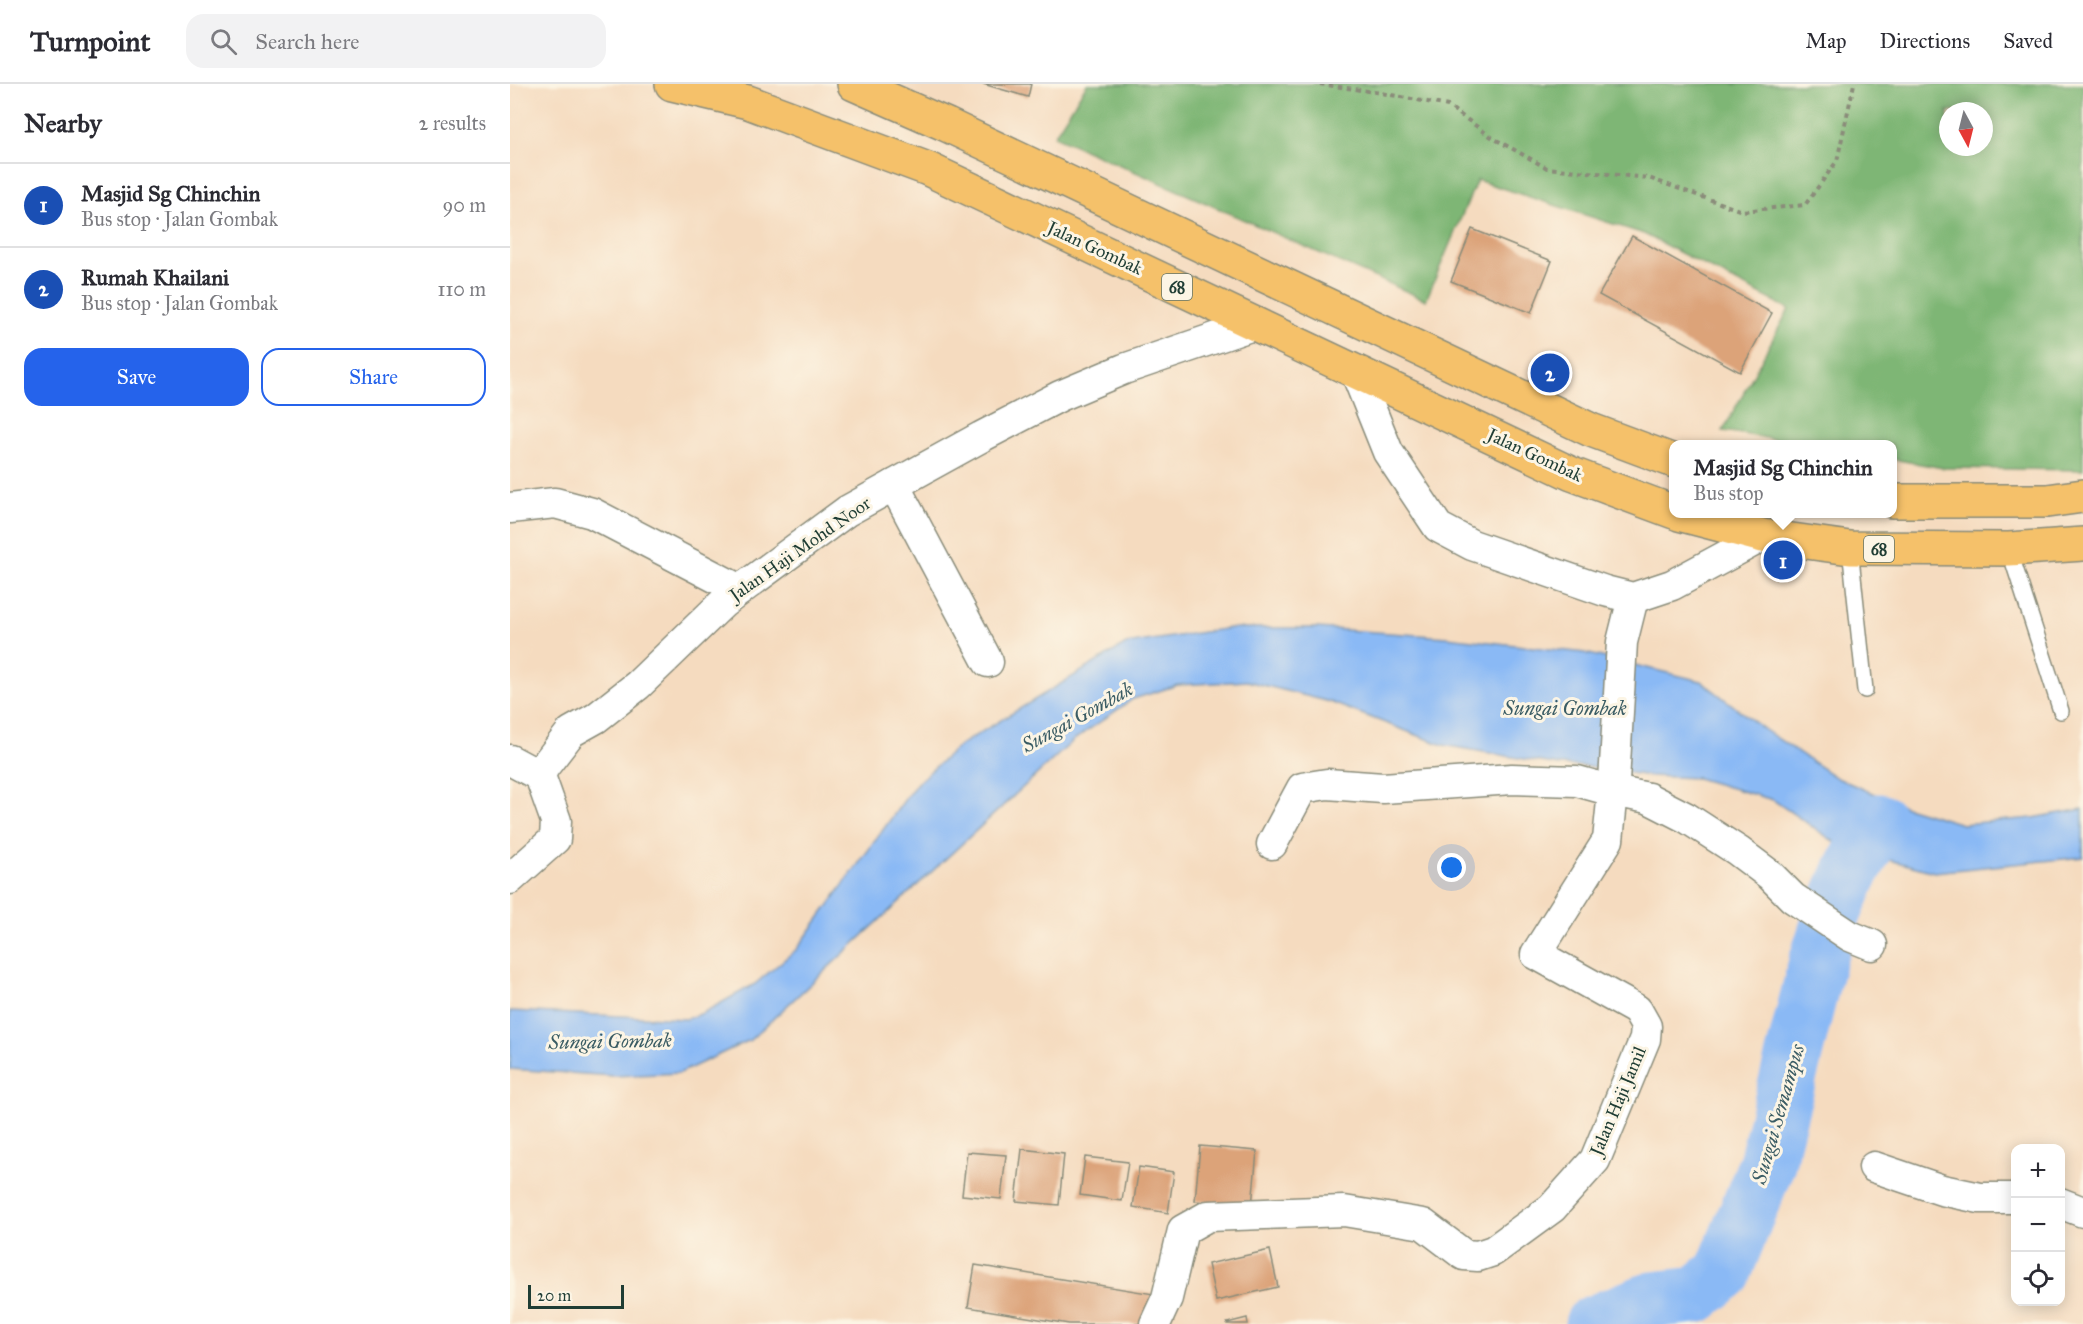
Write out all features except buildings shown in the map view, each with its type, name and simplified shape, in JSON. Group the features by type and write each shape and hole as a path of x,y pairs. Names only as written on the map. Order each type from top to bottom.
{"main road":[{"name":"Jalan Gombak","path":"672,84 748,102 928,169 1572,474 1669,510"},
{"path":"854,84 947,125 1591,430 1669,459"},
{"path":"1897,501 2047,501 2083,496"},
{"name":"68","path":"1697,518 1763,536 1850,549 2009,549 2083,544"}],"street":[{"name":"Jalan Haji Mohd Noor","path":"540,776 544,767 571,732 596,718 638,685 723,603 847,511 1060,396 1125,369 1256,324"},
{"path":"1354,370 1388,452 1437,526 1472,545 1605,591 1633,598 1672,585 1763,536"},
{"path":"894,485 988,662"},
{"path":"510,508 555,503 592,513 740,590"},
{"path":"1613,787 1622,642 1633,598"},
{"path":"510,760 540,776 556,821 555,839 510,879"},
{"path":"1272,844 1302,788 1327,784 1383,788 1512,779 1577,781 1613,787 1648,798 1687,818 1770,875 1793,898 1861,941"},
{"name":"Jalan Haji Jamil","path":"1155,1324 1167,1298 1183,1230 1208,1216 1344,1211 1423,1224 1464,1255 1478,1256 1493,1251 1552,1208 1595,1160 1645,1038 1646,1026 1637,1010 1536,954 1608,840 1613,787"},
{"path":"1874,1167 1942,1190 1980,1198 2011,1198"},
{"path":"2065,1205 2083,1212"}],"lane":[{"path":"1850,549 1865,690"},
{"path":"2009,549 2061,711"}],"path":[{"path":"1320,84 1448,106 1493,138 1547,168 1649,178 1742,212 1805,205 1837,161 1854,84"}],"green space":[{"path":"1087,84 2083,84 2083,470 1943,468 1897,460 1897,440 1778,440 1723,431 1789,309 1644,234 1477,180 1426,300 1054,136"}],"water":[{"name":"Sungai Gombak","path":"1230,628 1317,628 1447,637 1585,653 1701,681 1765,730 1837,778 1906,807 1962,824 2033,818 2083,809 2083,857 1934,872 1842,847 1773,800 1697,778 1649,776 1592,767 1559,765 1443,745 1330,702 1247,681 1178,685 1133,699 1074,740 750,1040 680,1073 614,1076 510,1069 510,1011 686,1019 703,1013 755,984 797,949 916,784 960,745 1126,644"}],"waterway":[{"name":"Sungai Semampus","path":"1593,1324 1652,1300 1696,1295 1723,1273 1767,1163 1817,962 1830,921 1849,876 1879,822"}],"place":[{"name":"Rumah Khailani","path":"1550,373"},
{"name":"Masjid Sg Chinchin","path":"1783,560"}]}
